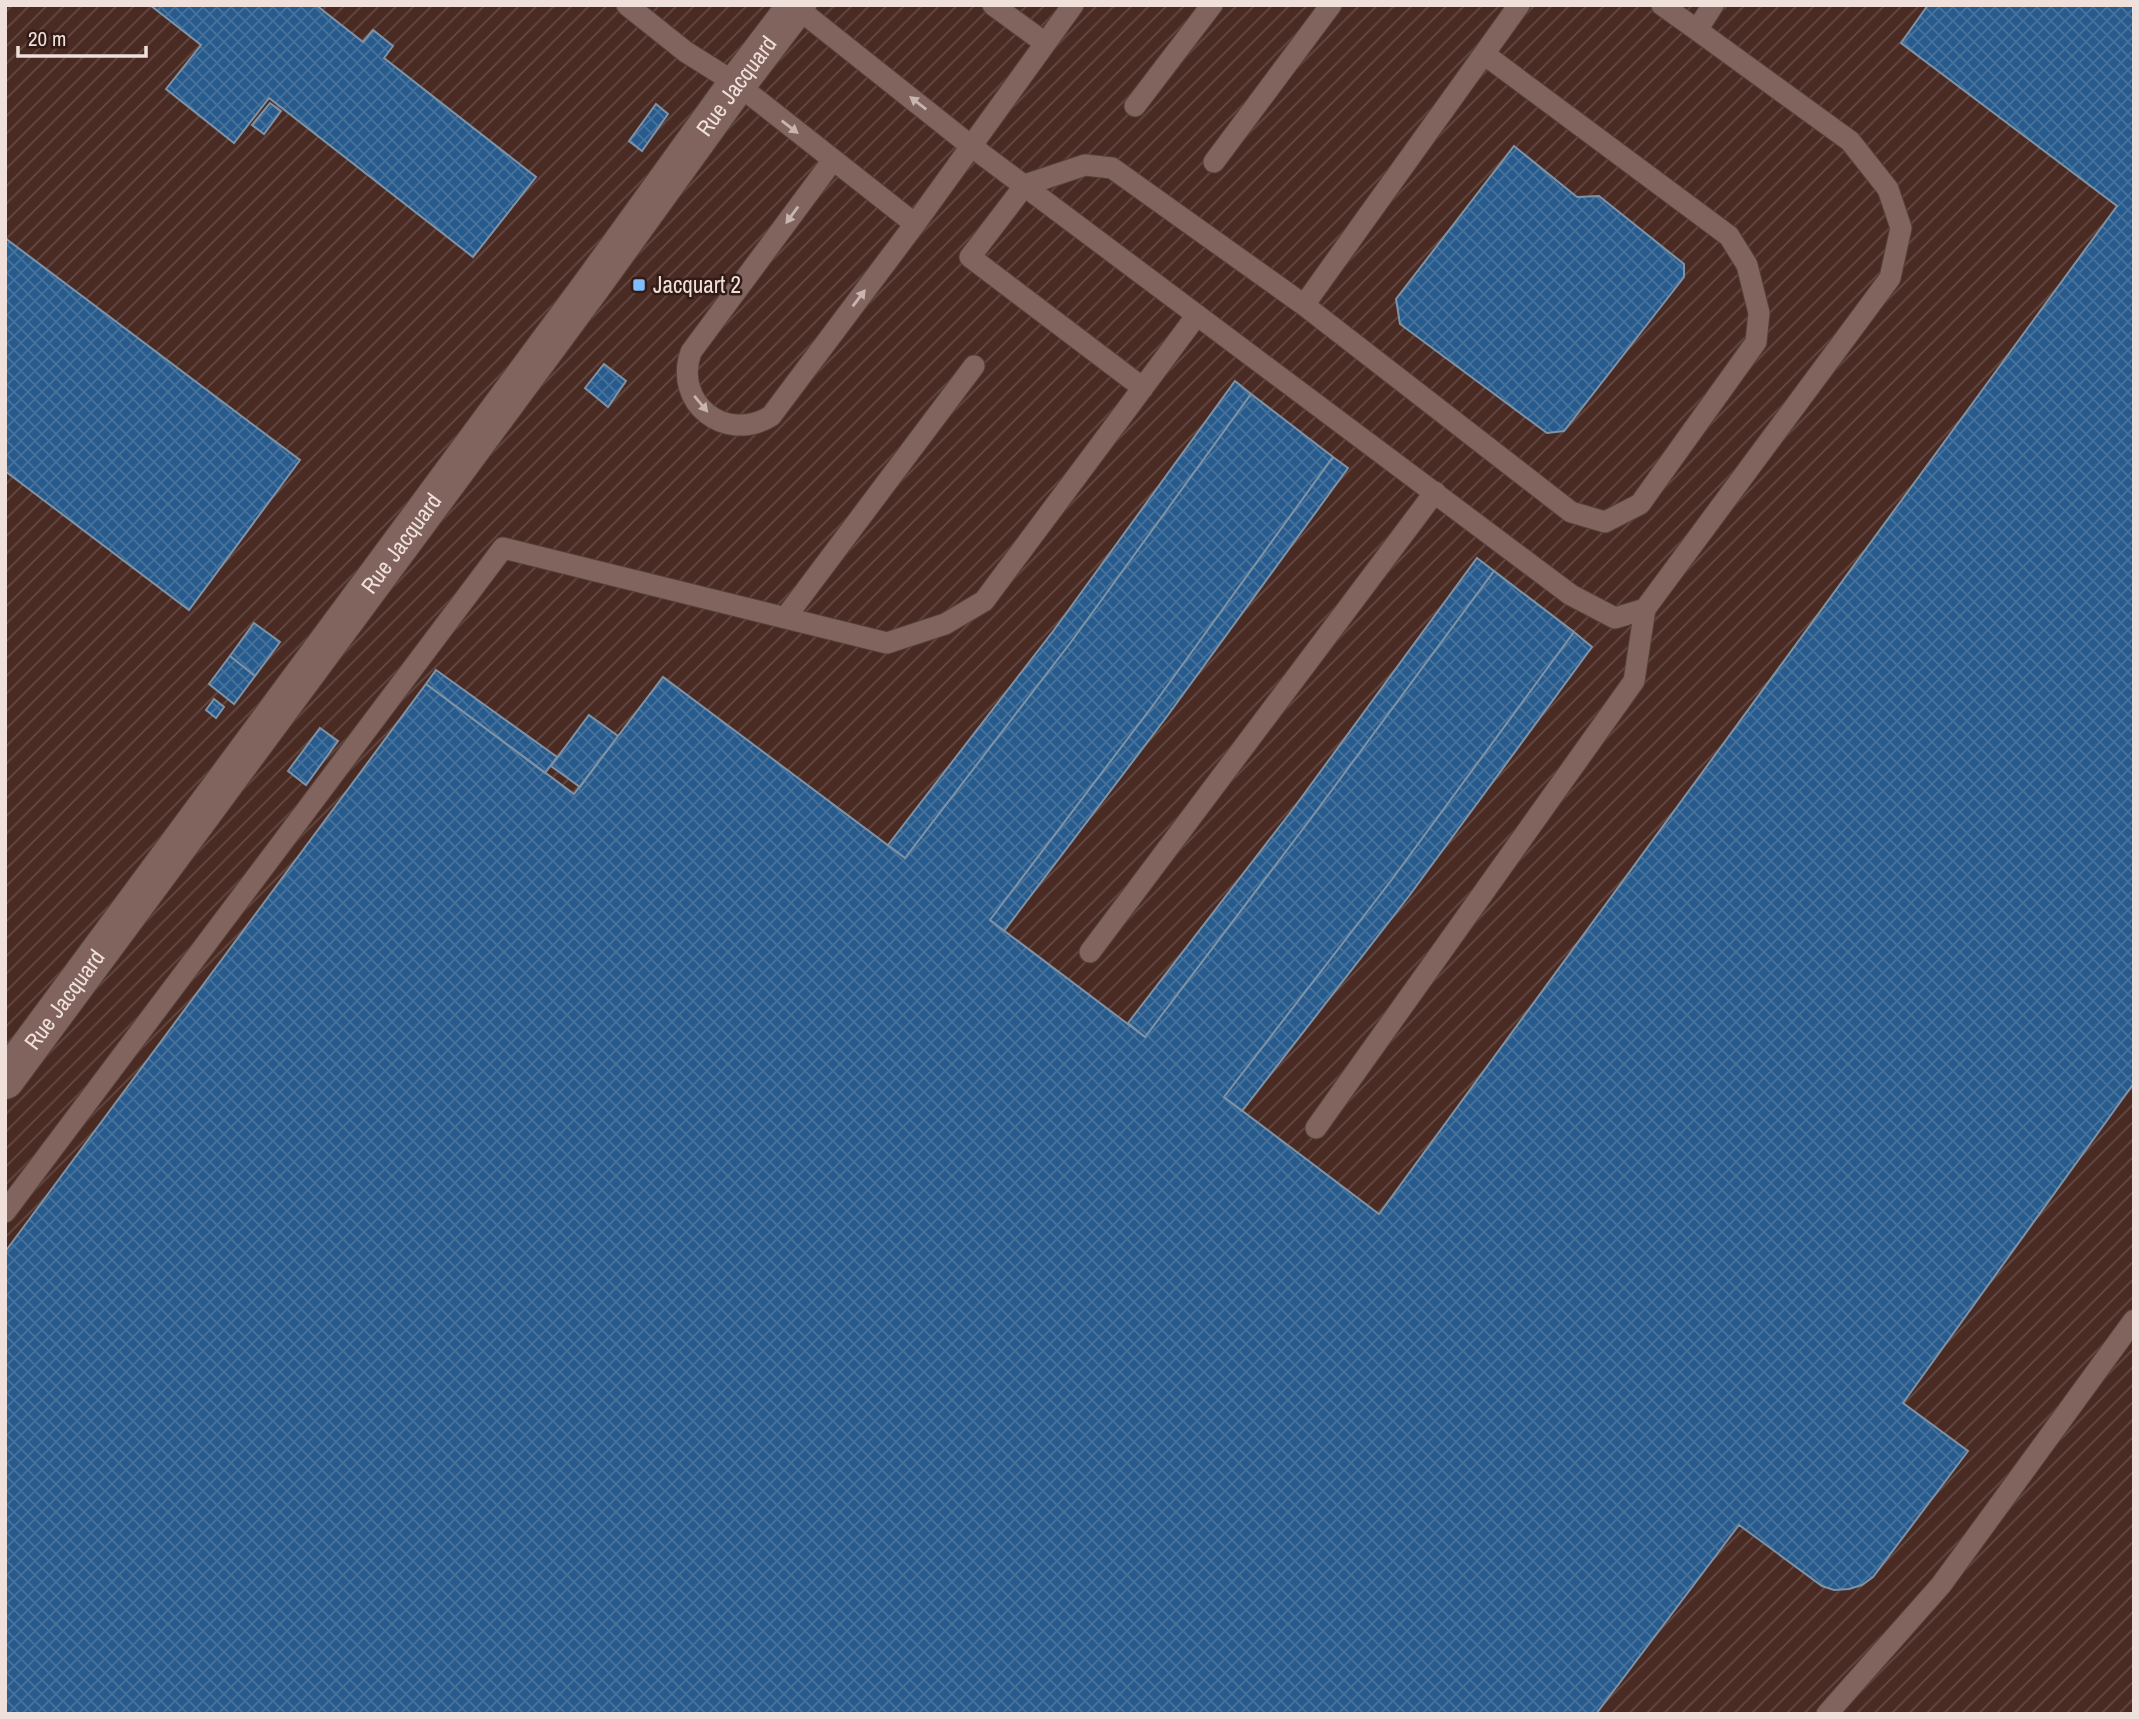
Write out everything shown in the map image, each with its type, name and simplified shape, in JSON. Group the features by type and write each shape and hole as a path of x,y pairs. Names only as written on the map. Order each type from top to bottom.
{"street":[{"name":"Rue Jacquard","path":"5,1080 797,6"}],"lane":[{"path":"627,5 687,52 737,84 915,224"},
{"path":"993,5 1045,43"},
{"path":"832,160 691,352 686,367 688,381 695,399 713,419 729,425 746,425 761,422 771,416 915,224 1073,5"},
{"path":"1135,106 1212,5"},
{"path":"1214,162 1331,5"},
{"path":"1304,305 1519,5"},
{"path":"1316,1128 1634,681 1645,609 1890,278 1901,228 1888,189 1850,141 1662,5"},
{"path":"1697,30 1713,5"},
{"path":"797,6 971,146 1571,595 1615,618 1645,609"},
{"path":"1143,388 970,257 1025,185 1085,165 1112,168 1304,305 1571,512 1605,522 1640,504 1756,342 1759,313 1747,265 1729,236 1484,54"},
{"path":"5,1212 503,548 887,643 945,624 984,601 1198,315"},
{"path":"785,618 974,366"},
{"path":"1090,951 1434,492"},
{"path":"1827,1714 1941,1585 2134,1320"}],"shaded area":[{"path":"5,5 2134,5 2134,1714 5,1714"}],"building":[{"path":"150,5 316,5 363,42 373,30 393,46 384,58 536,177 473,257 269,98 234,143 166,89 201,45"},
{"path":"1928,5 2134,5 2134,1083 1903,1403 1968,1451 1873,1577 1862,1585 1849,1589 1834,1590 1822,1586 1739,1525 1596,1714 5,1714 5,1252 426,684 574,794 663,677 905,858 1071,642 1251,394 1333,457 1154,704 990,920 1145,1037 1494,571 1574,632 1390,882 1224,1097 1379,1214 2117,206 1901,43"},
{"path":"270,103 281,111 264,134 252,125"},
{"path":"656,104 668,114 642,151 629,141"},
{"path":"1514,146 1577,197 1599,196 1684,264 1684,277 1564,431 1547,433 1400,324 1396,299"},
{"path":"5,238 300,460 189,610 5,471"},
{"path":"604,364 626,381 608,407 585,388"},
{"path":"1235,381 1251,394 1071,642 905,858 888,845 1054,630"},
{"path":"1333,457 1348,468 1168,715 1004,931 990,920 1154,704"},
{"path":"1477,558 1494,571 1145,1037 1128,1023 1293,809"},
{"path":"254,623 280,642 255,676 230,656"},
{"path":"1574,632 1592,647 1409,896 1242,1111 1224,1097 1390,882"},
{"path":"230,656 255,676 234,704 209,684"},
{"path":"436,670 557,757 545,773 426,684"},
{"path":"214,699 224,707 216,718 206,710"},
{"path":"589,715 618,736 580,787 551,766"},
{"path":"320,728 338,741 306,785 288,771"}],"place":[{"name":"Jacquart 2","path":"639,285"}]}
